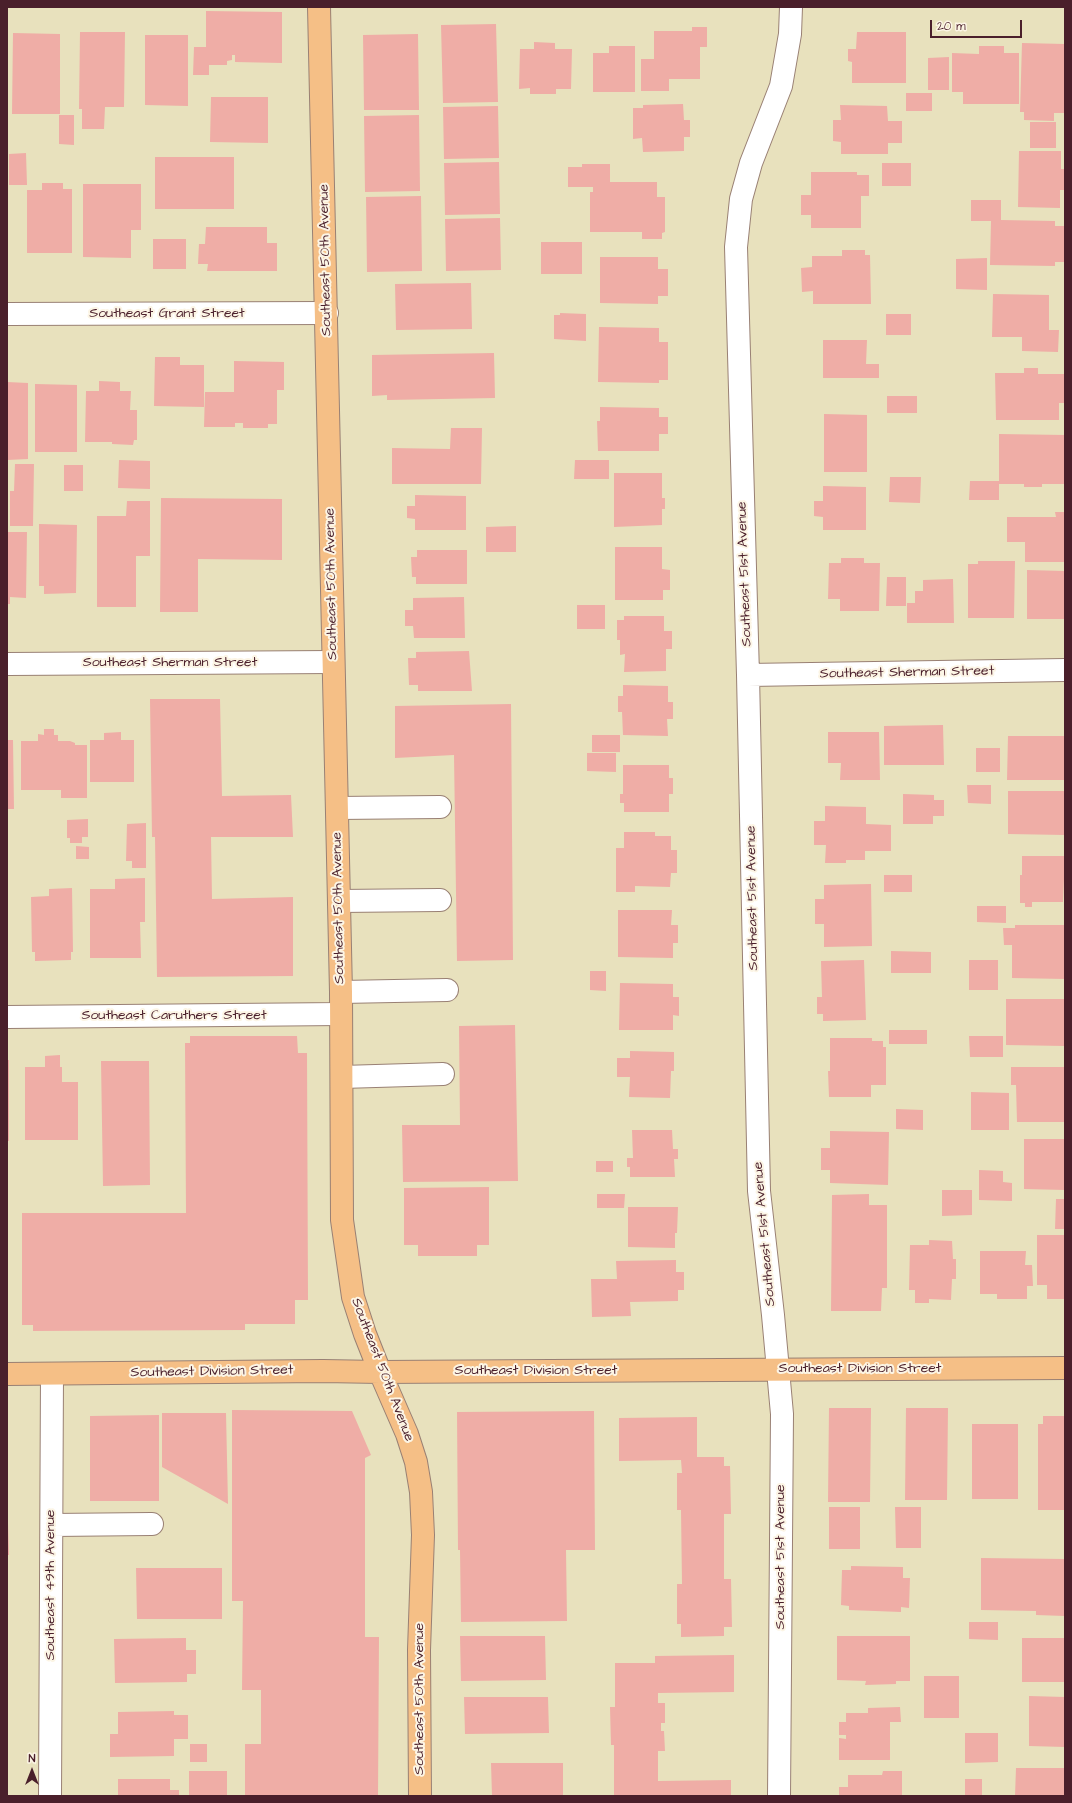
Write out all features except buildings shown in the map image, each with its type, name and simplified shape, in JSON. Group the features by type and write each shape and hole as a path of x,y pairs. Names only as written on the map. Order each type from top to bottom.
{"main road":[{"name":"Southeast 50th Avenue","path":"319,7 341,992 342,1220 353,1297 365,1334 380,1372 408,1434 416,1462 421,1492 423,1535 419,1650 420,1796"},
{"name":"Southeast Division Street","path":"7,1374 323,1371 380,1372 1065,1368"}],"street":[{"path":"787,7 792,7"},
{"name":"Southeast 51st Avenue","path":"779,1796 782,1414 758,1191 748,675 736,246 741,199 751,163 781,86 790,34 792,7"},
{"name":"Southeast Grant Street","path":"7,314 327,312"},
{"name":"Southeast Sherman Street","path":"7,664 333,662"},
{"name":"Southeast Sherman Street","path":"748,675 1065,670"},
{"path":"337,808 440,807"},
{"path":"339,901 440,900"},
{"path":"341,992 447,990"},
{"name":"Southeast Caruthers Street","path":"7,1017 341,1014"},
{"path":"342,1077 443,1074"},
{"name":"Southeast 49th Avenue","path":"50,1796 52,1374"},
{"path":"52,1525 152,1524"}]}
